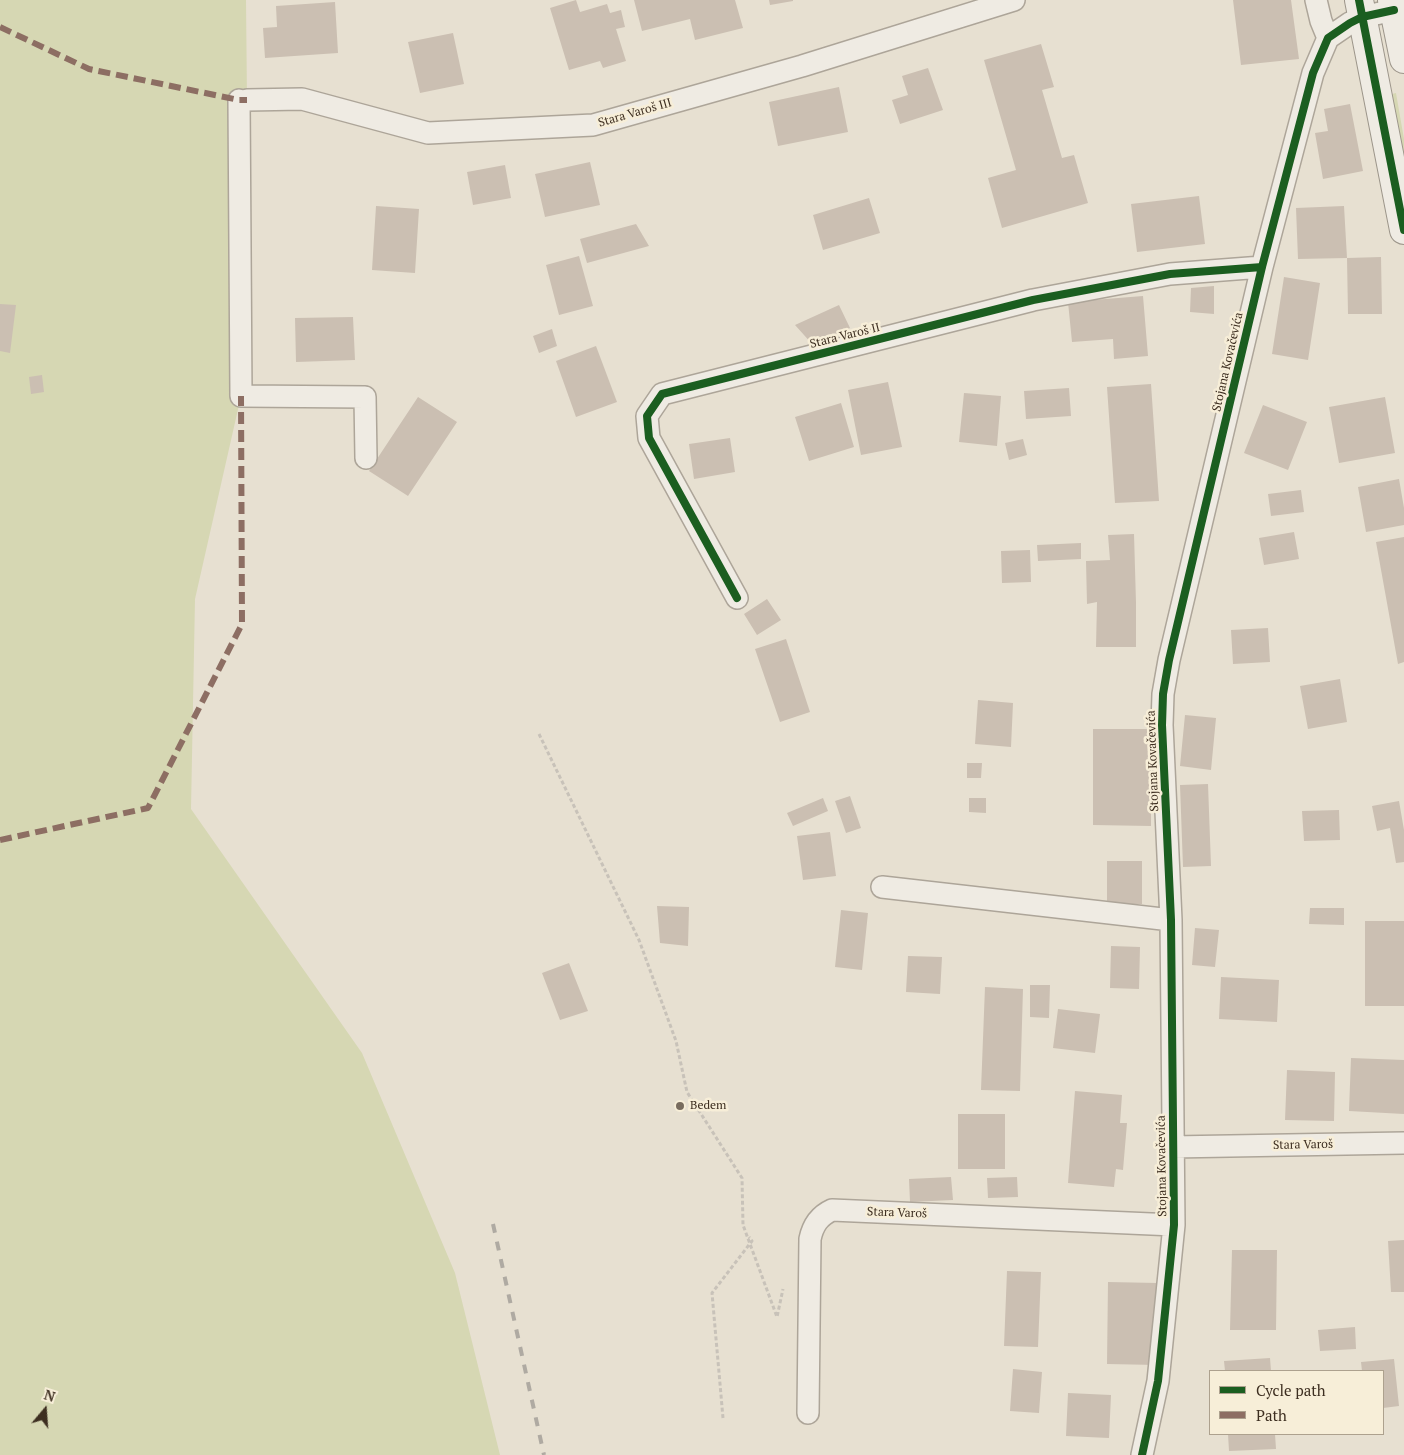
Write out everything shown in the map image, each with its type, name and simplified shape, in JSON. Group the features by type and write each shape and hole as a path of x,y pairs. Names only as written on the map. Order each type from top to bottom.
{"main road":[{"path":"1393,5 1404,59"},
{"path":"1361,8 1404,230"}],"street":[{"name":"Stara Varoš III","path":"366,458 365,398 241,396 243,100 302,99 428,133 593,125 802,66 1014,0"},
{"path":"1316,0 1321,21 1328,38 1350,23 1361,8 1393,5"},
{"name":"Stojana Kovačevića","path":"1142,1455 1158,1382 1174,1225 1171,920 1162,725 1163,694 1169,660 1262,267 1313,73 1328,38"},
{"name":"Stara Varoš II","path":"738,598 649,438 647,416 662,394 1033,300 1170,274 1262,267"},
{"path":"882,887 1171,920"},
{"name":"Stara Varoš","path":"1172,1146 1404,1143"},
{"name":"Stara Varoš","path":"808,1413 810,1239 812,1230 822,1214 832,1210 1174,1225"}],"path":[{"path":"539,734 639,940 676,1041 687,1092 742,1178 743,1225 778,1317 784,1280"},
{"path":"723,1418 712,1293 752,1241 743,1225"}],"green space":[{"path":"0,0 246,0 247,100 241,396 195,599 191,809 362,1053 455,1273 500,1455 0,1455"},
{"path":"1396,93 1404,139 1404,182 1388,95"}],"building":[{"path":"576,0 580,12 607,4 610,13 621,10 625,27 616,29 626,61 603,68 600,61 569,70 550,8"},
{"path":"634,0 735,0 743,28 695,40 690,19 642,31"},
{"path":"769,0 793,0 793,1 770,5"},
{"path":"1233,0 1291,0 1299,59 1241,65"},
{"path":"335,2 338,53 265,58 263,28 277,27 276,6"},
{"path":"453,33 464,84 420,93 408,42"},
{"path":"1041,44 1054,87 1042,90 1062,158 1074,155 1088,203 1002,228 988,178 1016,170 984,60"},
{"path":"928,68 943,110 900,124 892,100 908,95 902,76"},
{"path":"839,87 848,132 778,146 769,102"},
{"path":"1350,104 1363,171 1323,179 1315,133 1328,131 1324,109"},
{"path":"590,162 600,205 545,217 535,174"},
{"path":"505,165 511,198 473,205 467,172"},
{"path":"1199,196 1205,244 1137,252 1131,204"},
{"path":"869,198 880,233 823,250 813,215"},
{"path":"376,206 419,209 415,273 372,270"},
{"path":"1344,206 1347,258 1298,259 1296,208"},
{"path":"636,224 649,246 587,263 580,239"},
{"path":"579,256 593,306 559,315 546,265"},
{"path":"1381,257 1382,314 1348,314 1347,258"},
{"path":"1284,277 1320,283 1308,360 1272,354"},
{"path":"1214,286 1214,314 1190,312 1191,288"},
{"path":"1143,296 1148,356 1114,359 1113,339 1072,342 1068,302"},
{"path":"0,304 16,305 10,353 0,351"},
{"path":"839,305 850,328 813,345 795,325"},
{"path":"353,317 355,360 296,362 295,318"},
{"path":"552,329 557,346 539,353 533,336"},
{"path":"596,346 617,402 576,417 556,361"},
{"path":"42,375 44,392 31,394 29,377"},
{"path":"888,382 902,447 861,455 848,390"},
{"path":"1151,384 1159,501 1115,503 1107,387"},
{"path":"1069,388 1071,416 1026,419 1024,391"},
{"path":"964,393 1001,396 997,446 959,442"},
{"path":"418,397 457,422 408,496 369,471"},
{"path":"1385,397 1395,453 1339,463 1329,407"},
{"path":"841,403 854,447 809,461 795,417"},
{"path":"1263,405 1307,422 1288,470 1244,453"},
{"path":"730,438 735,472 694,479 689,444"},
{"path":"1023,439 1027,455 1009,460 1005,443"},
{"path":"1399,479 1404,508 1404,525 1366,532 1358,487"},
{"path":"1301,490 1304,512 1271,516 1268,494"},
{"path":"1294,532 1299,559 1264,565 1259,538"},
{"path":"1134,534 1136,647 1096,647 1097,602 1087,604 1086,561 1110,560 1108,535"},
{"path":"1404,537 1404,662 1398,664 1376,542"},
{"path":"1081,543 1081,559 1038,561 1037,545"},
{"path":"1030,550 1031,582 1002,583 1001,551"},
{"path":"767,599 781,620 757,635 744,614"},
{"path":"1268,628 1270,662 1233,664 1231,630"},
{"path":"786,639 810,712 780,722 755,649"},
{"path":"1340,679 1347,722 1308,729 1300,686"},
{"path":"978,700 1013,703 1011,747 975,744"},
{"path":"1185,715 1216,718 1211,770 1180,766"},
{"path":"1093,729 1151,729 1151,826 1093,825"},
{"path":"967,763 982,763 981,778 967,778"},
{"path":"1208,784 1211,866 1183,867 1180,785"},
{"path":"850,796 861,828 846,833 835,801"},
{"path":"823,798 828,811 793,826 787,813"},
{"path":"969,798 986,798 986,813 969,812"},
{"path":"1399,801 1404,830 1404,862 1396,863 1390,828 1377,831 1372,806"},
{"path":"1339,810 1340,840 1304,841 1302,811"},
{"path":"830,832 836,876 803,880 797,836"},
{"path":"1107,861 1142,861 1142,904 1107,904"},
{"path":"657,906 689,907 688,946 660,943"},
{"path":"1310,908 1344,908 1344,925 1309,924"},
{"path":"841,910 868,913 862,970 835,967"},
{"path":"1365,921 1404,921 1404,1006 1365,1006"},
{"path":"1195,928 1219,930 1215,967 1192,965"},
{"path":"1111,946 1140,947 1139,989 1110,988"},
{"path":"908,956 942,957 940,994 906,992"},
{"path":"569,963 588,1011 560,1020 542,973"},
{"path":"1221,977 1279,980 1277,1022 1219,1019"},
{"path":"1030,985 1050,985 1049,1018 1030,1017"},
{"path":"985,987 1023,989 1020,1091 981,1090"},
{"path":"1058,1009 1100,1014 1095,1053 1053,1048"},
{"path":"1351,1058 1404,1060 1404,1114 1349,1111"},
{"path":"1287,1070 1335,1072 1334,1121 1285,1120"},
{"path":"1075,1091 1122,1095 1120,1123 1127,1123 1123,1170 1116,1169 1114,1187 1068,1183"},
{"path":"958,1114 1005,1114 1005,1169 958,1169"},
{"path":"951,1177 953,1200 910,1202 909,1179"},
{"path":"1017,1177 1018,1197 988,1198 987,1178"},
{"path":"1404,1240 1404,1292 1391,1292 1388,1241"},
{"path":"1232,1250 1277,1250 1276,1330 1230,1330"},
{"path":"1007,1271 1041,1272 1038,1347 1004,1346"},
{"path":"1108,1282 1158,1283 1157,1365 1107,1364"},
{"path":"1355,1327 1356,1349 1320,1351 1318,1330"},
{"path":"1270,1358 1271,1370 1225,1370 1224,1361"},
{"path":"1394,1359 1399,1406 1384,1408 1384,1370 1362,1370 1361,1362"},
{"path":"1013,1369 1042,1372 1039,1413 1010,1411"},
{"path":"1068,1393 1111,1395 1109,1438 1066,1436"},
{"path":"1228,1435 1275,1435 1276,1449 1229,1451"}],"railway":[{"path":"493,1224 544,1455"}],"marked path":[{"path":"0,27 89,69 239,100 247,100"},
{"path":"0,840 148,808 242,624 241,396"}],"cycle path":[{"path":"1359,0 1404,230"},
{"path":"1142,1455 1158,1381 1174,1225 1171,920 1162,725 1163,694 1169,660 1262,267 1313,73 1328,38 1362,17 1394,10"},
{"path":"737,598 649,438 647,416 662,394 1033,300 1170,274 1262,267"}],"place":[{"name":"Bedem","path":"680,1106"}]}
